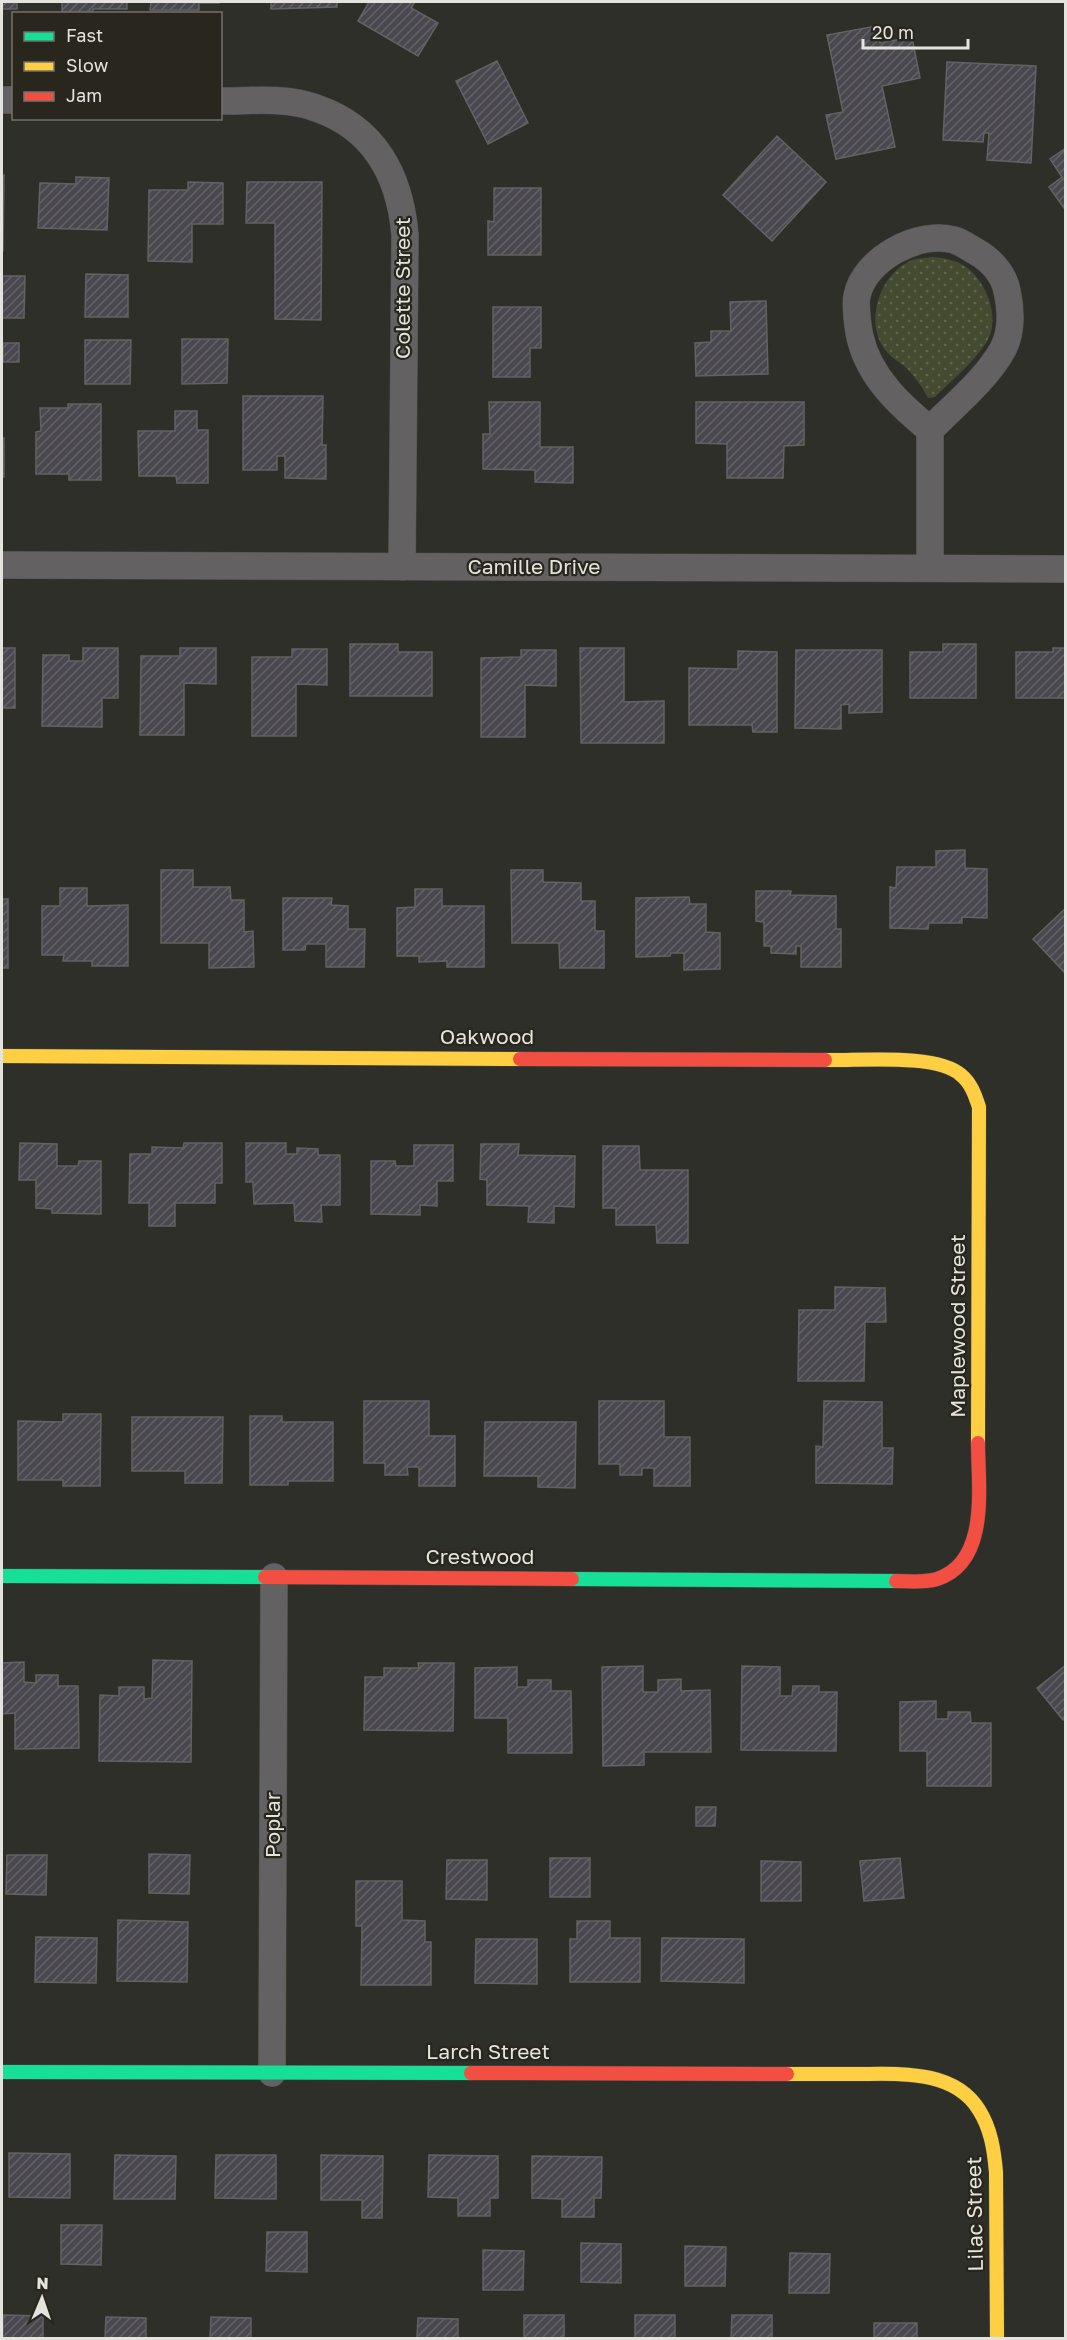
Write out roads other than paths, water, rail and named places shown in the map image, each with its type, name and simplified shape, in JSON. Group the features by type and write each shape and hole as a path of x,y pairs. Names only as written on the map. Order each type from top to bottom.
{"street":[{"name":"Colette Street","path":"222,101 282,101 316,107 346,122 373,146 392,174 402,207 405,235 402,567"},
{"path":"930,430 900,405 873,370 860,337 857,296 871,268 898,248 928,239 954,240 983,255 1005,279 1011,313 1004,347 987,371 930,430 930,568"},
{"name":"Camille Drive","path":"2,566 1065,569"},
{"name":"Oakwood","path":"2,1056 919,1060 946,1065 968,1079"},
{"name":"Maplewood Street","path":"956,1570 967,1556 978,1530 979,1107 968,1079"},
{"name":"Crestwood","path":"2,1576 927,1581 940,1579 956,1570"},
{"name":"Poplar","path":"272,2073 274,1577"},
{"name":"Larch Street","path":"2,2072 912,2074 932,2077 957,2088 968,2097"},
{"name":"Lilac Street","path":"968,2097 982,2112 991,2132 995,2151 997,2338"}]}
